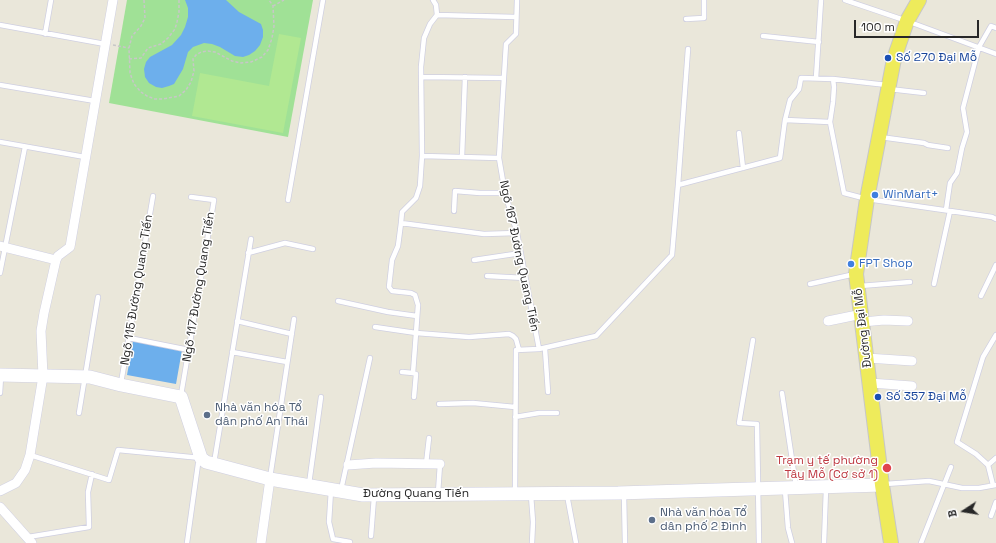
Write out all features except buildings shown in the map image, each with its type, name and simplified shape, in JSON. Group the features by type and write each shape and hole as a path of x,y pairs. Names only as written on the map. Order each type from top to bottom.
{"main road":[{"name":"Đường Đại Mỗ","path":"890,542 857,280 867,199 894,59 907,21 919,0"}],"street":[{"path":"0,492 16,483 25,470 30,455 43,376 42,331 50,283 58,256 70,247 113,0"},
{"path":"3,247 56,260"},
{"path":"828,321 862,318 908,321"},
{"path":"867,358 912,361"},
{"path":"0,375 84,376 181,397 201,458"},
{"path":"870,383 912,386"},
{"name":"Đường Quang Tiến","path":"201,458 213,465 270,479 363,495 567,494 624,492 654,493 882,484"},
{"path":"348,464 440,464"},
{"path":"261,543 270,479"},
{"path":"0,508 30,540"}],"lane":[{"path":"45,34 51,0"},
{"path":"288,200 323,0"},
{"path":"414,397 416,374 413,373 418,305 415,295 412,293 392,291 389,287 392,260 398,246 402,212 416,198 420,186 422,156 421,77 424,38 430,24 437,14 436,5 433,0"},
{"name":"Ngõ 167 Đường Quang Tiến","path":"517,0 516,34 506,44 499,158 505,193 517,233 539,349 519,350"},
{"path":"686,19 704,18 704,0"},
{"path":"816,78 821,0"},
{"path":"845,0 996,54"},
{"path":"437,14 516,16"},
{"path":"0,25 105,44"},
{"path":"934,284 948,211 950,182 957,173 967,132 963,108 979,47 991,26 996,28"},
{"path":"763,36 819,42"},
{"path":"539,349 545,349 596,336 672,255 688,49"},
{"path":"421,77 504,78"},
{"path":"462,157 464,77"},
{"path":"678,185 780,158 785,120 790,100 799,89 801,78 833,79 924,93"},
{"path":"833,79 833,102 830,122 844,193 867,199 992,217 996,219"},
{"path":"0,85 95,101"},
{"path":"785,120 830,122"},
{"path":"739,133 743,168"},
{"path":"879,137 948,148"},
{"path":"0,142 85,158"},
{"path":"0,273 3,247 25,147"},
{"path":"422,156 499,158"},
{"path":"454,211 455,191 505,193"},
{"name":"Ngõ 115 Đường Quang Tiến","path":"121,385 153,196"},
{"name":"Ngõ 117 Đường Quang Tiến","path":"181,397 214,200 191,196"},
{"path":"401,223 484,234 517,233"},
{"path":"213,465 251,239"},
{"path":"248,253 285,243 313,249"},
{"path":"474,260 521,253"},
{"path":"981,296 996,265"},
{"path":"487,276 525,278"},
{"path":"810,284 857,280 910,282"},
{"path":"79,413 98,297"},
{"path":"338,301 388,312 417,316"},
{"path":"270,479 294,319"},
{"path":"237,321 292,334"},
{"path":"375,327 416,333 469,337 508,334 516,339 519,350 516,350 515,494"},
{"path":"882,484 929,482 979,488 995,485 988,465 976,454 957,442 983,357 996,335"},
{"path":"129,338 188,350"},
{"path":"753,340 739,424 757,424 759,543"},
{"path":"545,349 548,392"},
{"path":"232,352 288,362"},
{"path":"350,543 333,539 329,522 336,491 348,464 370,358"},
{"path":"402,372 413,373"},
{"path":"0,375 0,393"},
{"path":"782,393 790,488 788,528 792,543"},
{"path":"308,486 321,397"},
{"path":"439,404 473,402 515,407"},
{"path":"515,416 539,413 556,414"},
{"path":"426,464 429,438"},
{"path":"30,455 109,480 118,450 201,458 198,464 187,543"},
{"path":"988,465 996,458"},
{"path":"438,494 440,464"},
{"path":"921,543 951,467"},
{"path":"30,540 89,527 88,492 92,474"},
{"path":"824,543 826,486"},
{"path":"624,492 625,543"},
{"path":"531,494 533,522 532,543"},
{"path":"567,494 576,543"},
{"path":"371,536 374,495"},
{"path":"991,516 996,502"}],"path":[{"path":"144,0 145,18 141,26 132,36 129,48 130,73 134,84 141,92 155,99 171,99 179,96 186,90 191,82 194,71 193,59 201,52 215,52 232,62 242,63 251,62 262,57 268,50 274,26 273,6 269,0"},
{"path":"129,59 141,58 148,48 161,44 168,38 177,22 179,12 178,0"},
{"path":"273,6 284,0"},
{"path":"105,44 129,48"}],"green space":[{"path":"127,0 313,0 288,137 109,103"},
{"path":"279,34 301,38 283,133 192,116 200,73 269,86"}],"water":[{"path":"185,0 226,0 239,12 261,24 263,37 260,45 255,51 243,57 235,56 212,44 204,43 193,47 188,52 183,69 174,84 162,88 156,87 149,83 145,77 144,69 146,62 150,57 172,45 181,35 188,17 188,8"},
{"path":"133,341 182,350 176,384 127,375"}],"place":[{"name":"Số 270 Đại Mỗ","path":"888,58"},
{"name":"WinMart+","path":"875,195"},
{"name":"FPT Shop","path":"851,264"},
{"name":"Số 357 Đại Mỗ","path":"878,397"},
{"name":"Nhà văn hóa Tổ dân phố An Thái","path":"207,415"},
{"name":"Trạm y tế phường Tây Mỗ (Cơ sở 1)","path":"887,468"},
{"name":"Nhà văn hóa Tổ dân phố 2 Đình","path":"652,520"}]}
